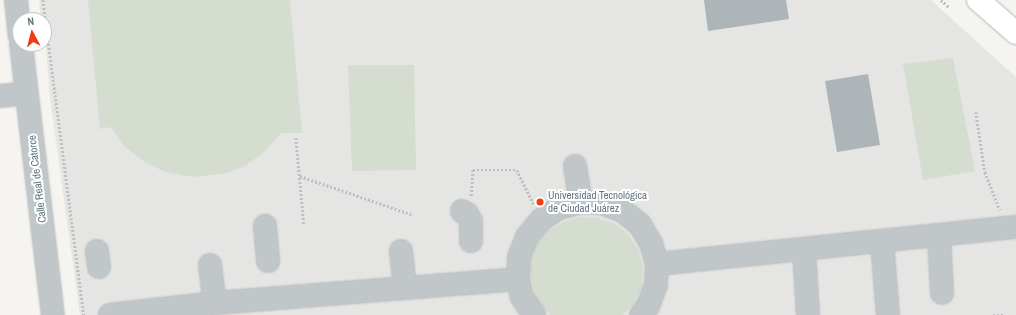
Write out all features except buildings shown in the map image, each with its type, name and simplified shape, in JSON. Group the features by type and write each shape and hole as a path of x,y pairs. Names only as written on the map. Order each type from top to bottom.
{"main road":[{"path":"978,0 1016,33"}],"street":[{"path":"16,0 17,12"},
{"name":"Calle Real de Catorce","path":"22,52 53,315"},
{"path":"0,96 27,93"},
{"path":"575,166 581,202"},
{"path":"534,315 522,297 518,279 519,257 527,236 541,220 559,208 581,202 602,203 623,211 634,220 651,243 657,264 656,285 648,306 640,315"},
{"path":"464,212 471,226 471,241"},
{"path":"265,226 268,261"},
{"path":"657,264 1009,228"},
{"path":"939,235 942,293"},
{"path":"882,241 888,315"},
{"path":"804,249 808,315"},
{"path":"401,251 405,287"},
{"path":"210,264 214,303"},
{"path":"110,315 214,303 267,307 405,287 518,279"}],"path":[{"path":"43,0 84,315"},
{"path":"942,0 950,8"},
{"path":"976,112 986,172 999,207 1009,228"},
{"path":"296,138 304,224"},
{"path":"464,212 473,170 517,170 541,220"},
{"path":"300,176 413,215"},
{"path":"994,315 1005,315"}],"shaded area":[{"name":"Universidad Tecnológica de Ciudad Juárez","path":"39,0 931,0 1016,77 1016,315 80,315 50,98 46,52 52,52 52,12 40,12"},
{"path":"88,0 290,0 302,133 281,133 263,153 245,166 227,173 193,177 165,172 143,161 124,146 111,127 100,129"},
{"path":"953,58 975,171 923,180 903,64"},
{"path":"348,65 414,65 416,170 352,171"},
{"path":"580,217 598,218 615,224 628,234 638,249 643,266 642,286 634,304 623,315 550,315 536,298 531,279 531,262 537,245 548,231 563,222"}],"place":[{"name":"Universidad Tecnológica de Ciudad Juárez","path":"540,202"}]}
